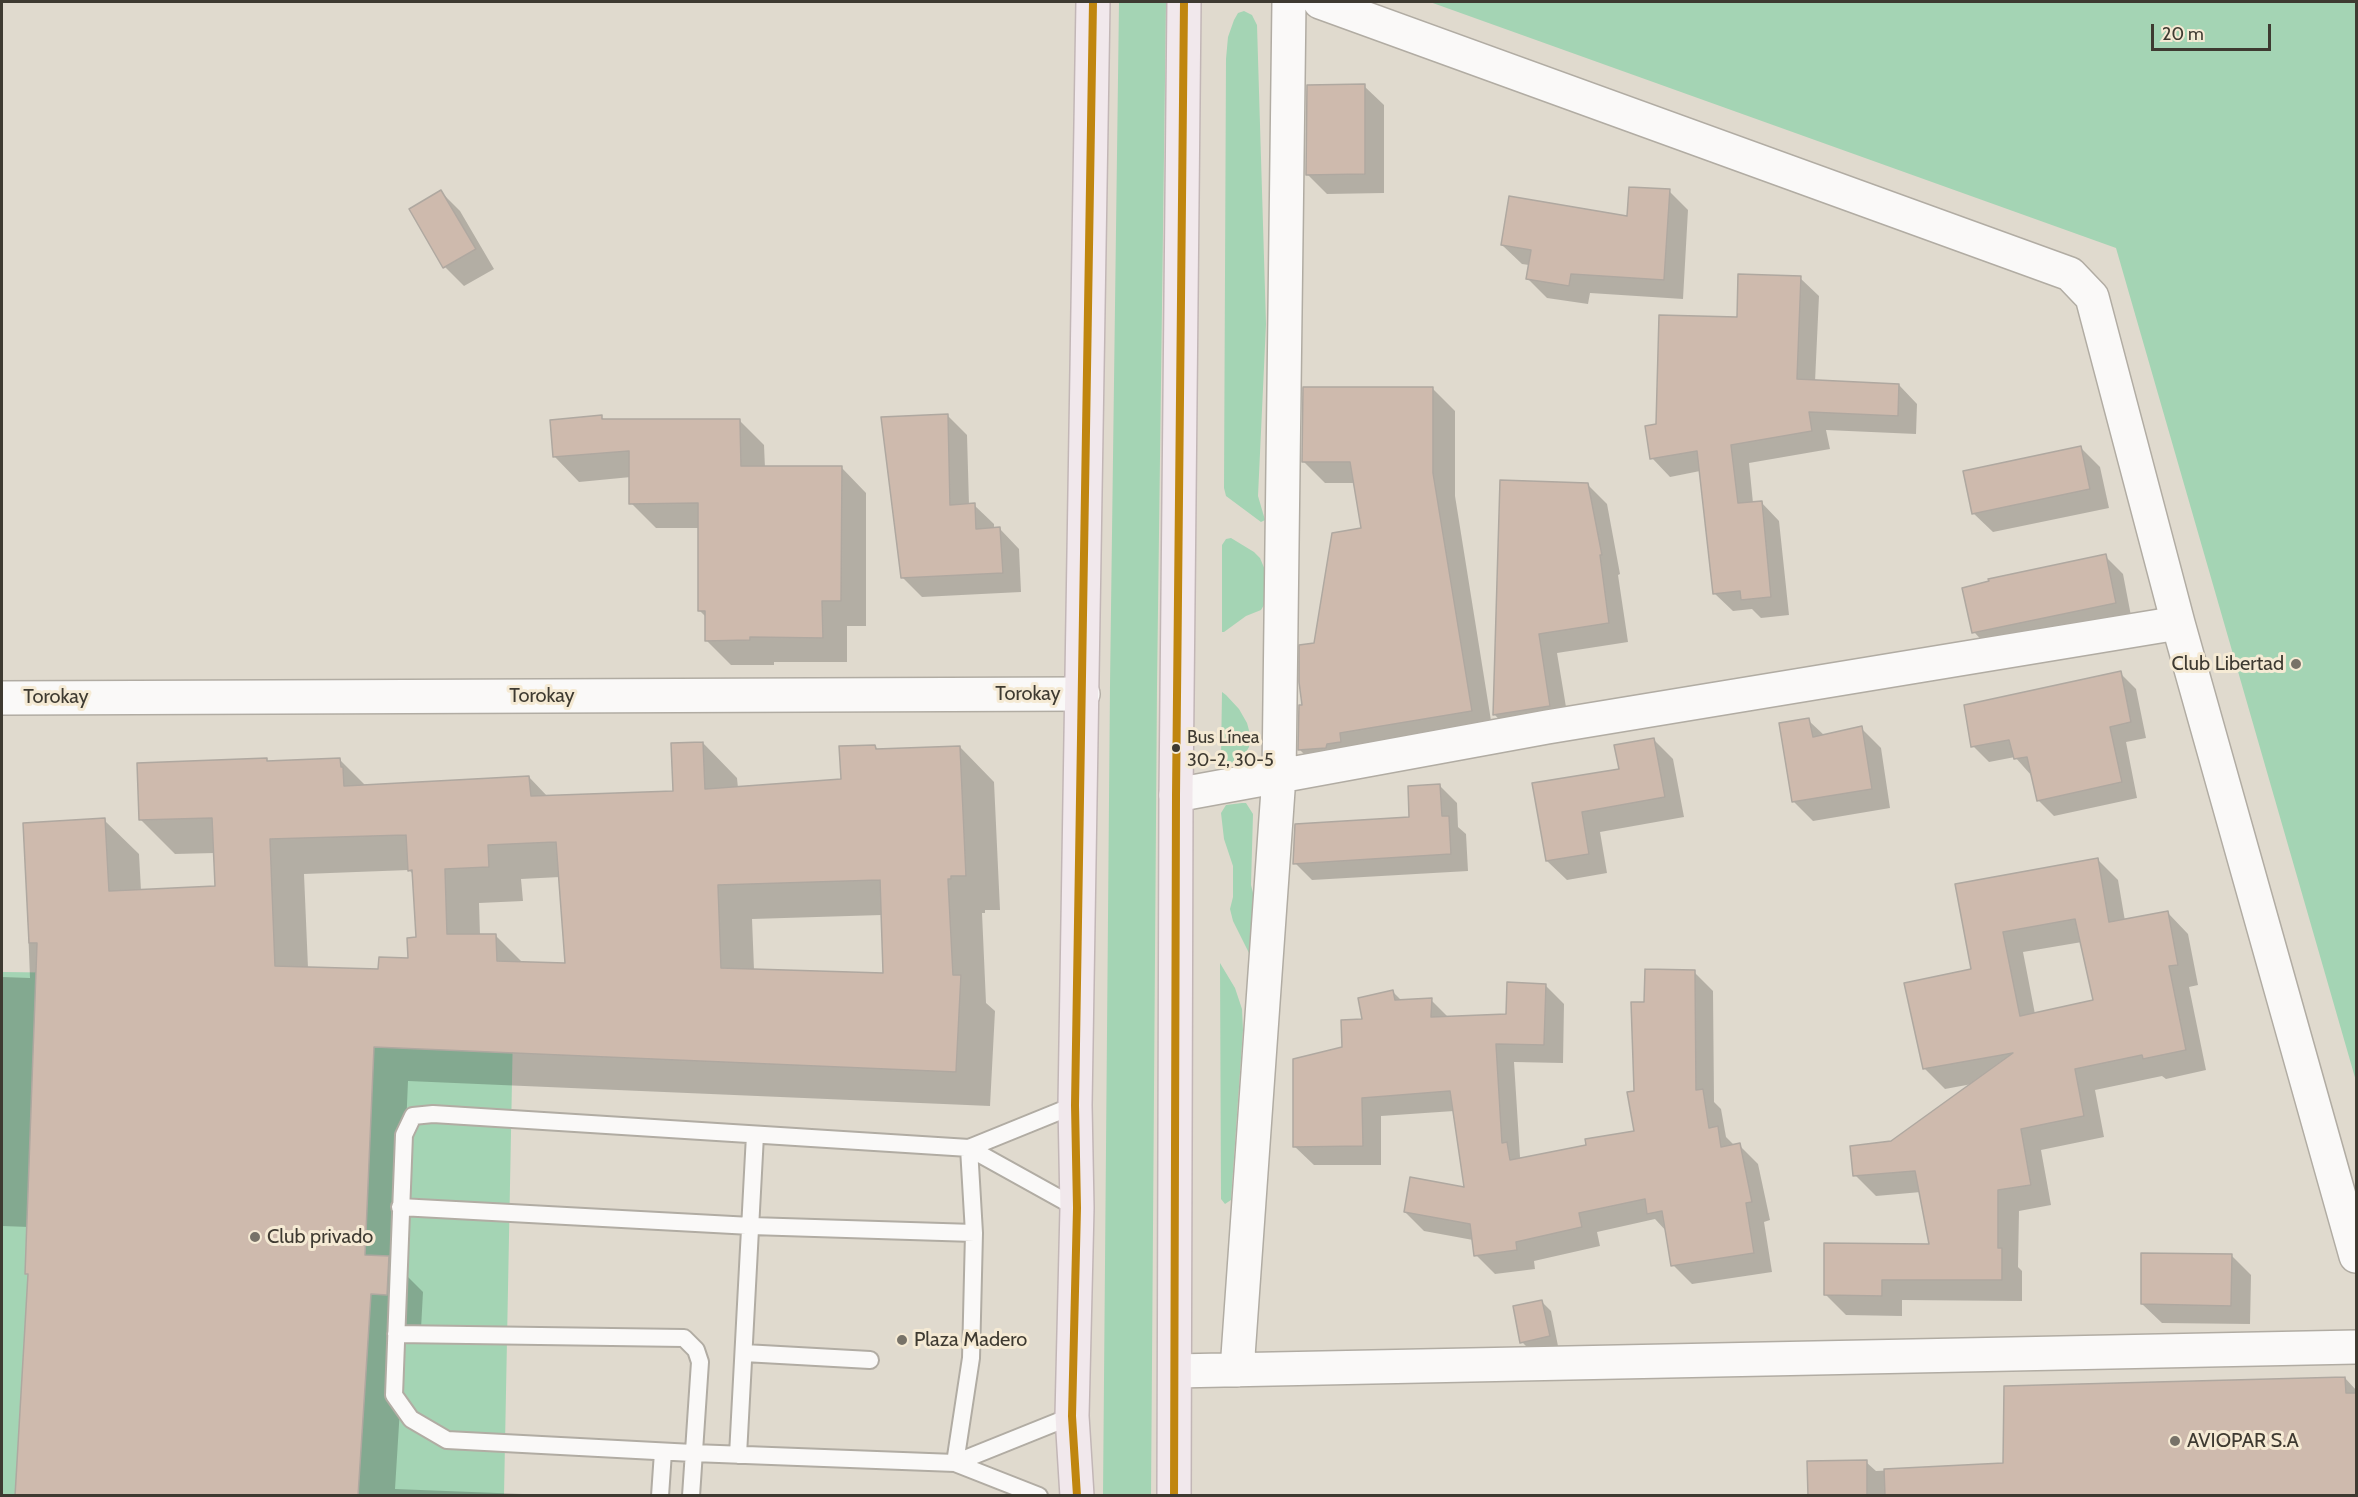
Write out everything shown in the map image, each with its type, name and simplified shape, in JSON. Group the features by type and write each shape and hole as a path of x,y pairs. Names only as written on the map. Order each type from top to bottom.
{"highway":[{"path":"1077,1496 1072,1416 1077,1208 1076,1105 1093,2"},
{"path":"1174,1496 1176,795 1184,2"}],"street":[{"path":"1237,1370 1279,776 1289,2"},
{"path":"1320,2 2070,274 2092,297 2178,623 2356,1256"},
{"path":"1176,795 1547,727 2178,623"},
{"name":"Torokay","path":"2,698 1083,694"},
{"path":"1175,1371 2356,1347"}],"lane":[{"path":"1039,1496 955,1463 663,1452 447,1440 411,1419 394,1395 404,1136 413,1116 433,1114 969,1148 1076,1105"},
{"path":"738,1455 755,1135"},
{"path":"969,1148 1077,1208"},
{"path":"955,1463 971,1358 974,1233 969,1148"},
{"path":"400,1207 751,1226 974,1233"},
{"path":"396,1334 684,1338 696,1350 700,1362 691,1496"},
{"path":"744,1353 870,1360"},
{"path":"955,1463 1072,1416"},
{"path":"660,1496 663,1452"}],"green space":[{"path":"1119,2 1166,2 1157,686 1151,1496 1103,1495"},
{"name":"Club Libertad","path":"1430,2 2356,2 2356,1081 2116,248"},
{"path":"1244,11 1252,15 1257,25 1266,324 1258,496 1265,520 1261,522 1226,496 1224,488 1226,59 1228,37 1234,20 1238,13"},
{"path":"1231,538 1260,558 1265,570 1264,605 1261,610 1246,616 1222,632 1222,545 1226,539"},
{"path":"1222,692 1239,709 1250,734 1249,747 1239,764 1229,769 1224,767 1221,758"},
{"path":"1246,803 1253,814 1251,885 1256,905 1251,957 1233,921 1230,909 1233,897 1233,866 1224,839 1221,813 1226,805"},
{"path":"1220,963 1235,988 1242,1009 1243,1030 1231,1200 1225,1204 1221,1199"},
{"name":"Club privado","path":"2,972 514,978 504,1495 2,1496"}],"building":[{"path":"1365,84 1365,174 1306,175 1307,85"},
{"path":"1629,187 1670,189 1664,280 1571,274 1569,286 1526,279 1531,250 1501,245 1509,196 1627,216"},
{"path":"441,190 476,249 443,268 409,209"},
{"path":"1738,274 1801,276 1797,379 1899,384 1898,416 1809,412 1812,431 1731,445 1738,503 1762,501 1771,597 1741,600 1740,591 1713,594 1697,451 1650,459 1645,426 1656,424 1659,315 1737,317"},
{"path":"1303,387 1433,387 1433,473 1472,711 1340,733 1341,742 1327,744 1326,748 1298,750 1299,705 1302,705 1299,682 1299,645 1314,643 1332,533 1361,528 1350,462 1302,462"},
{"path":"948,414 950,505 975,503 976,529 1000,527 1003,573 901,578 881,417"},
{"path":"602,415 602,419 740,419 741,466 842,466 841,601 822,601 823,638 750,637 750,640 705,641 705,611 698,611 698,503 629,504 629,451 553,457 550,420"},
{"path":"2081,446 2090,489 1972,514 1963,471"},
{"path":"1500,480 1588,483 1602,555 1600,555 1609,623 1539,634 1550,706 1493,715"},
{"path":"2106,554 2116,603 1972,633 1962,588 1989,581 1988,579"},
{"path":"2121,671 2131,722 2110,727 2122,782 2037,801 2027,757 2014,759 2009,740 1971,747 1964,705"},
{"path":"1809,718 1813,737 1862,726 1872,789 1792,802 1779,723"},
{"path":"1654,738 1665,797 1582,812 1589,854 1546,861 1532,783 1619,769 1614,745"},
{"path":"703,742 705,789 841,779 839,746 875,745 876,749 960,746 966,876 951,876 951,879 948,879 953,975 961,975 956,1072 374,1047 365,1255 389,1256 387,1295 371,1294 358,1496 15,1496 28,1274 25,1274 37,943 29,943 23,823 105,818 109,891 215,886 212,818 139,820 137,763 340,758 344,786 529,776 531,796 673,791 671,743","holes":["406,835 408,871 412,870 416,937 407,938 408,958 379,957 378,969 275,966 270,839","556,842 565,963 497,961 496,934 447,934 445,869 489,867 488,845","880,880 883,973 721,968 718,885"]},
{"path":"1440,784 1442,816 1449,816 1451,854 1293,864 1295,824 1409,817 1408,786"},
{"path":"2098,858 2109,922 2168,911 2178,965 2169,966 2186,1050 2143,1059 2142,1055 2075,1069 2084,1116 2021,1129 2031,1185 1998,1190 1998,1248 2002,1248 2002,1280 1882,1280 1882,1296 1824,1295 1824,1243 1929,1244 1915,1171 1853,1176 1850,1146 1891,1141 2013,1053 1923,1069 1904,983 1971,969 1955,884","holes":["2075,919 2093,1000 2020,1016 2003,932"]},
{"path":"1645,969 1695,970 1696,1090 1703,1089 1709,1128 1718,1126 1721,1147 1740,1143 1752,1202 1746,1203 1754,1253 1671,1266 1662,1211 1647,1214 1645,1199 1579,1213 1582,1227 1516,1242 1517,1250 1474,1256 1470,1224 1404,1212 1410,1177 1464,1187 1450,1091 1362,1098 1363,1146 1293,1147 1293,1059 1342,1047 1341,1020 1362,1019 1358,998 1393,990 1395,1000 1432,998 1431,1017 1506,1014 1507,982 1546,984 1544,1045 1496,1044 1502,1143 1507,1142 1510,1160 1586,1145 1585,1139 1634,1131 1627,1092 1634,1091 1631,1002 1644,1002"},
{"path":"2141,1253 2232,1254 2231,1306 2141,1304"},
{"path":"1542,1300 1550,1336 1520,1343 1513,1306"},
{"name":"AVIOPAR S.A","path":"2345,1377 2346,1393 2356,1393 2356,1496 1885,1496 1884,1469 2003,1463 2004,1386"},
{"path":"1867,1460 1867,1496 1808,1496 1807,1461"}],"transit line":[{"path":"1077,1496 1072,1416 1077,1208 1075,1105 1093,2"},
{"path":"1174,1496 1176,795 1184,2"}],"place":[{"name":"Club Libertad","path":"2296,664"},
{"name":"Bus Línea 30-2, 30-5","path":"1176,748"},
{"name":"Club privado","path":"255,1237"},
{"name":"Plaza Madero","path":"902,1340"},
{"name":"AVIOPAR S.A","path":"2175,1441"}]}
